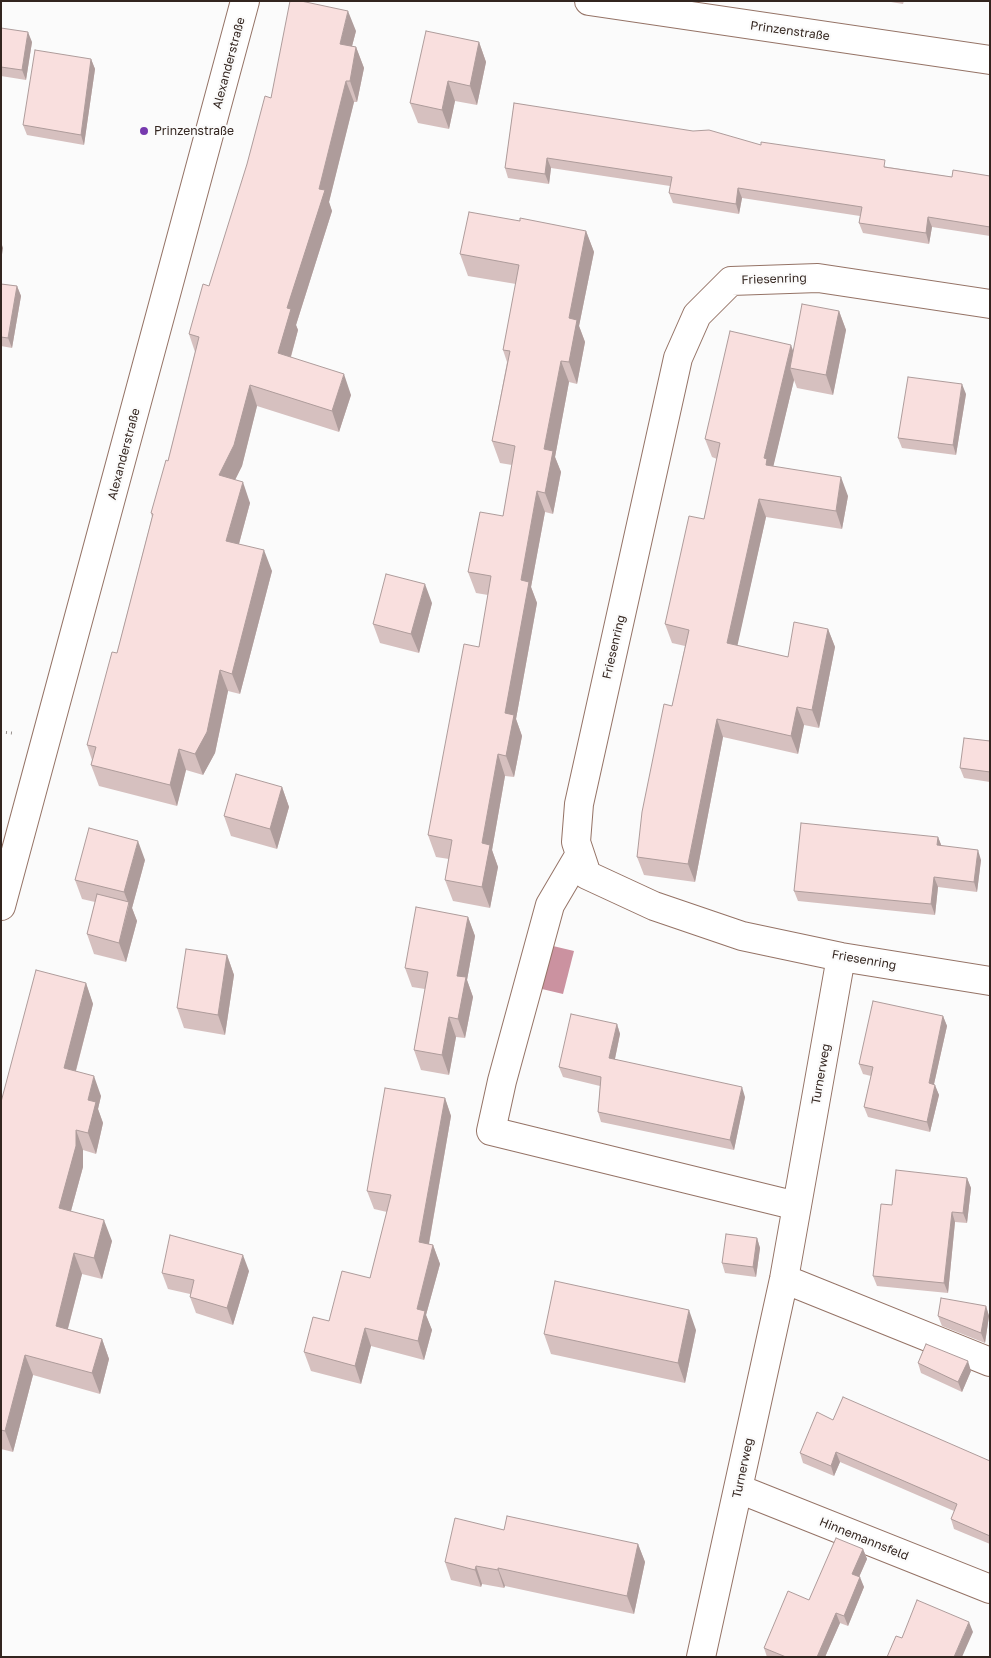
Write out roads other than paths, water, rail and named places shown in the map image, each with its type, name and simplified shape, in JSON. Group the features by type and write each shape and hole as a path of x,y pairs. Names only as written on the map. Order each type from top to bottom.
{"street":[{"name":"Alexanderstraße","path":"1,906 246,1"},
{"name":"Prinzenstraße","path":"589,1 990,60"},
{"name":"Friesenring","path":"990,304 818,278 731,280 697,315 678,358 579,804 576,842 587,875 654,906 742,936 841,957 990,981"},
{"path":"580,854 550,905 502,1081 492,1131 798,1206"},
{"name":"Turnerweg","path":"701,1657 784,1279 841,957"},
{"path":"784,1279 990,1362"},
{"name":"Hinnemannsfeld","path":"739,1489 990,1589"}],"place":[{"name":"Prinzenstraße","path":"144,131"}]}
